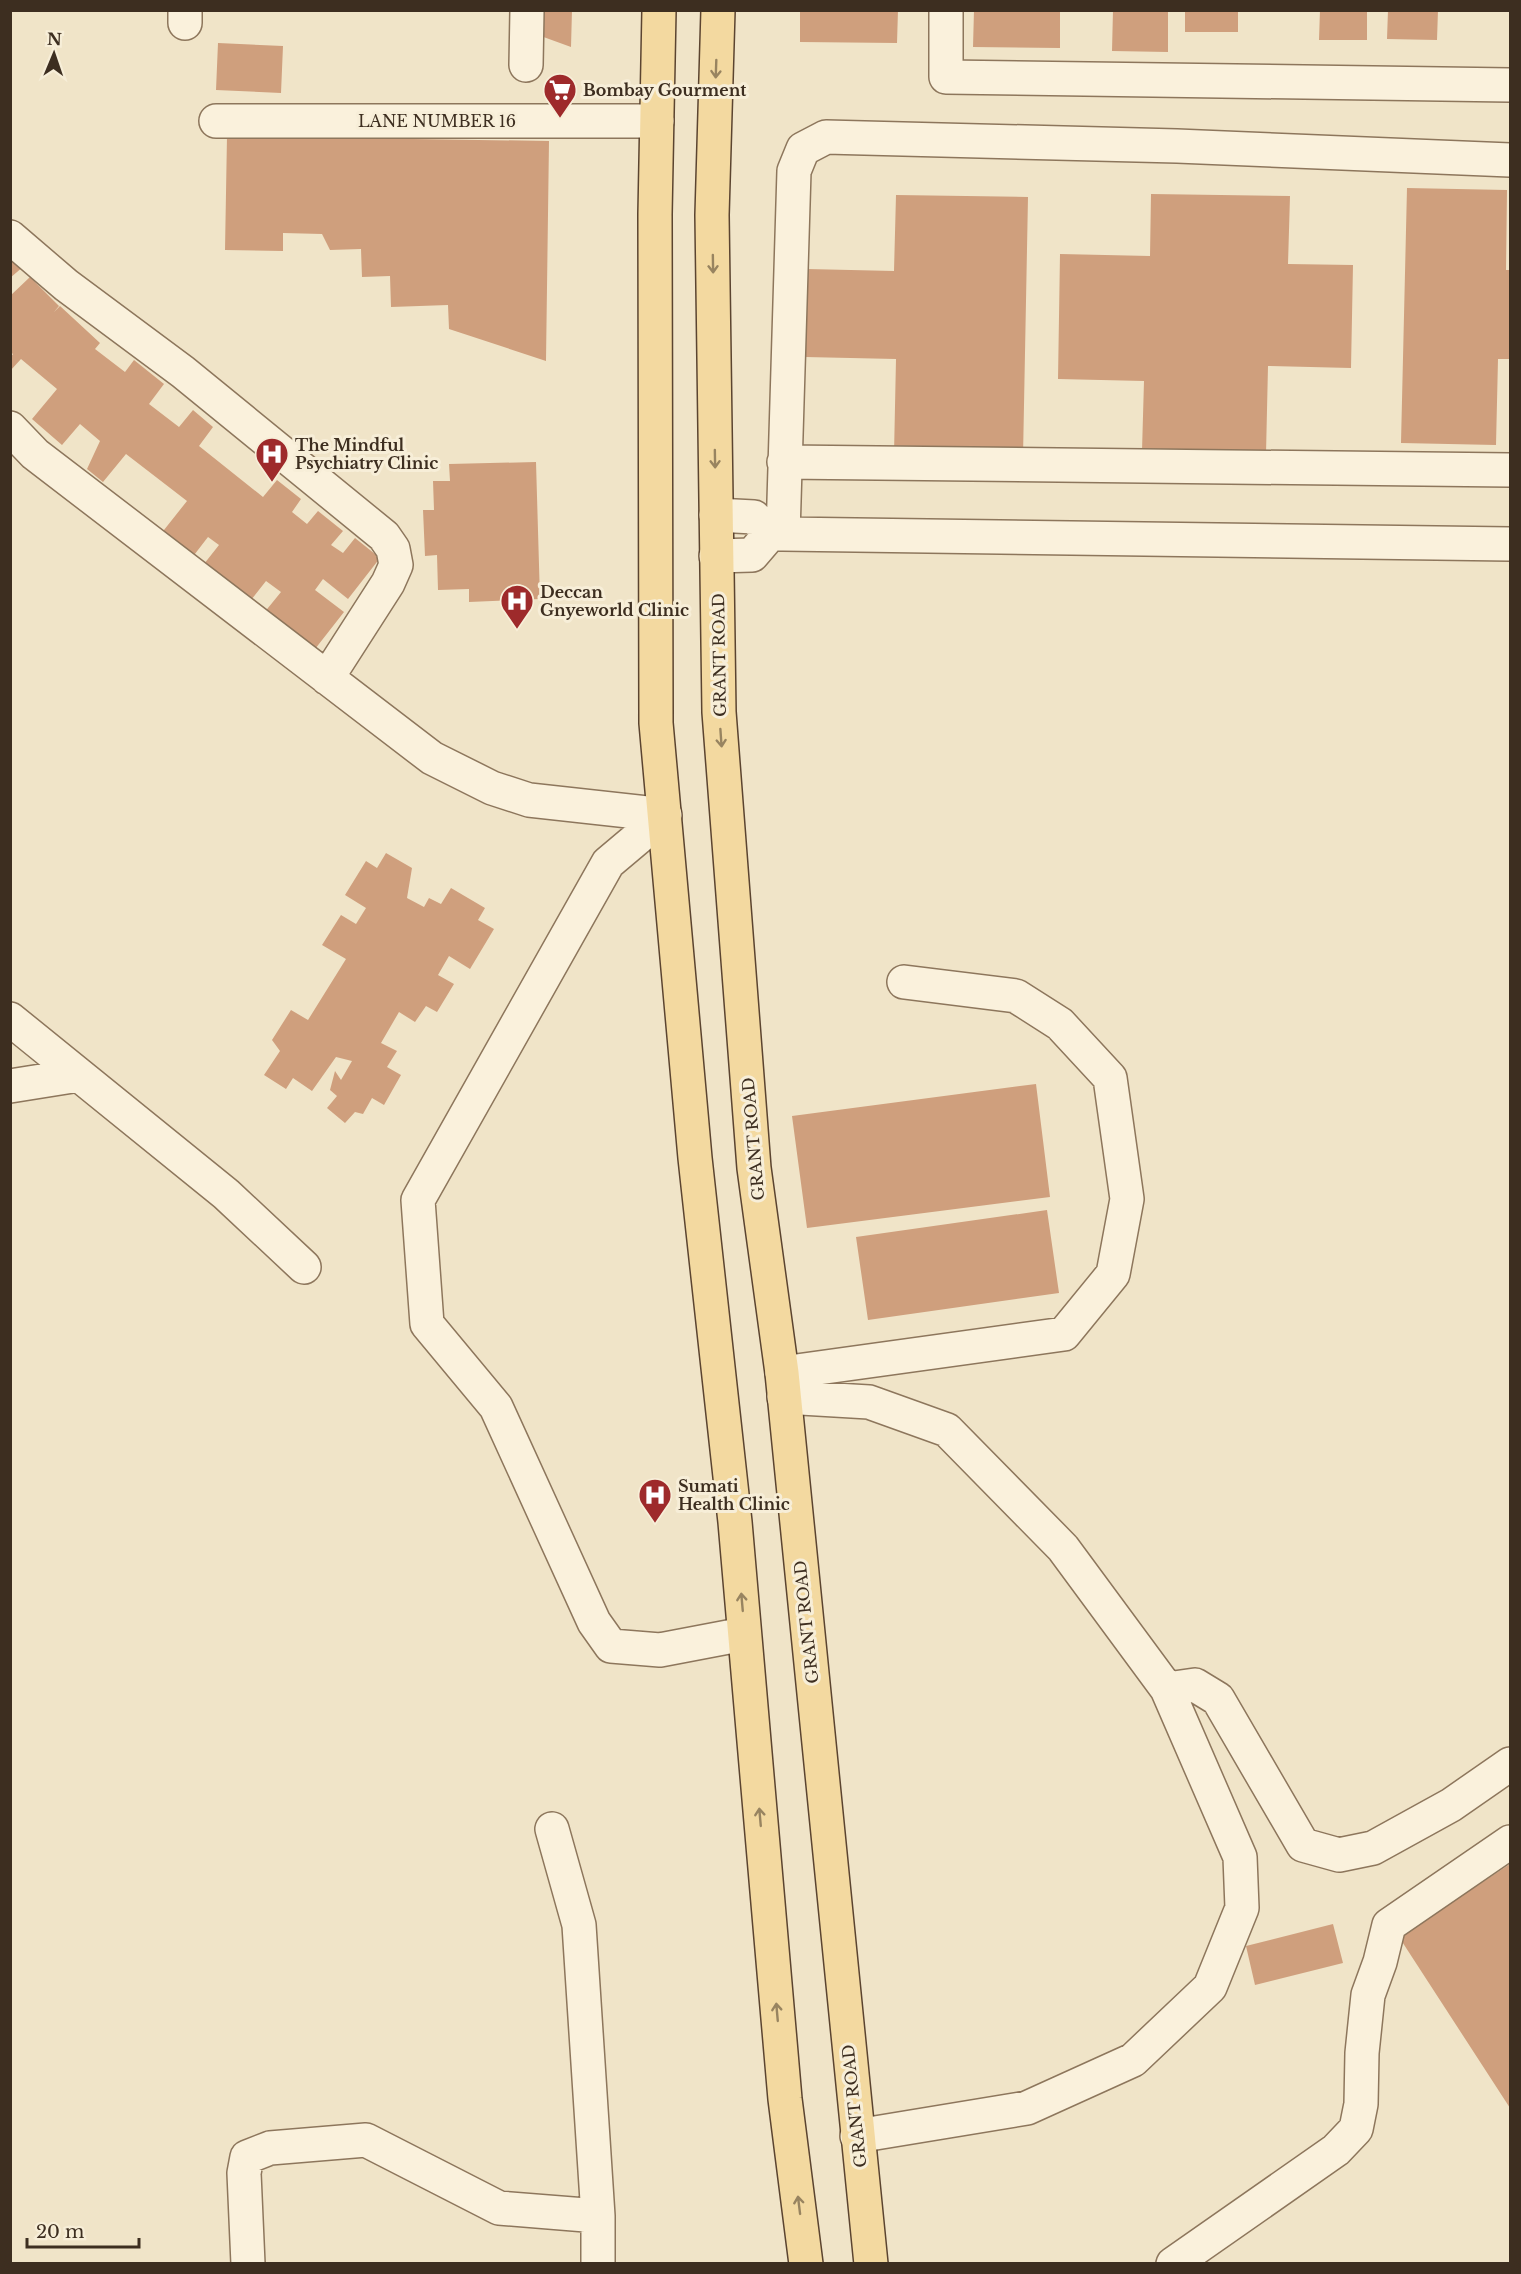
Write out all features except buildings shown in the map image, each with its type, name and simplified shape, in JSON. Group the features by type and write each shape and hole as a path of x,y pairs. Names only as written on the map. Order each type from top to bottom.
{"main road":[{"path":"659,10 655,214 656,723 695,1158 733,1510 785,2099 806,2264"},
{"name":"GRANT ROAD","path":"718,10 712,215 719,712 754,1168 783,1385 871,2264"}],"street":[{"path":"526,65 527,10"},
{"path":"946,10 946,77 1510,85"},
{"name":"LANE NUMBER 16","path":"216,122 657,121"},
{"path":"717,556 752,555 777,534 784,462 794,171 803,149 826,137 1177,146 1510,160"},
{"path":"10,237 66,285 183,372 384,536 393,549 396,565 388,583 327,678"},
{"path":"10,428 35,454 432,758 492,788 529,800 664,815"},
{"path":"784,462 1510,470"},
{"path":"716,515 754,518 777,534 1510,544"},
{"path":"664,815 608,863 418,1200 427,1324 496,1407 594,1622 610,1646 660,1650 744,1634"},
{"path":"783,1385 1064,1334 1113,1275 1126,1199 1110,1078 1060,1024 1016,996 904,982"},
{"path":"10,1019 226,1194 304,1268"},
{"path":"10,1086 80,1075"},
{"path":"783,1385 869,1401 947,1430 1062,1548 1167,1689 1240,1857 1242,1908 1210,1987 1133,2060 1027,2108 857,2136"},
{"path":"1167,1689 1195,1685 1218,1699 1303,1845 1340,1855 1373,1848 1451,1805 1510,1764"},
{"path":"552,1830 579,1925 598,2216 598,2264"},
{"path":"1173,2264 1336,2150 1356,2129 1361,2104 1362,2053 1368,1995 1380,1962 1389,1925 1510,1842"},
{"path":"248,2264 244,2173 247,2157 270,2148 366,2140 499,2208 598,2216"}],"place":[{"name":"Bombay Gourment","path":"560,119"},
{"name":"The Mindful Psychiatry Clinic","path":"272,483"},
{"name":"Deccan Gnyeworld Clinic","path":"517,630"},
{"name":"Sumati Health Clinic","path":"655,1524"}]}
